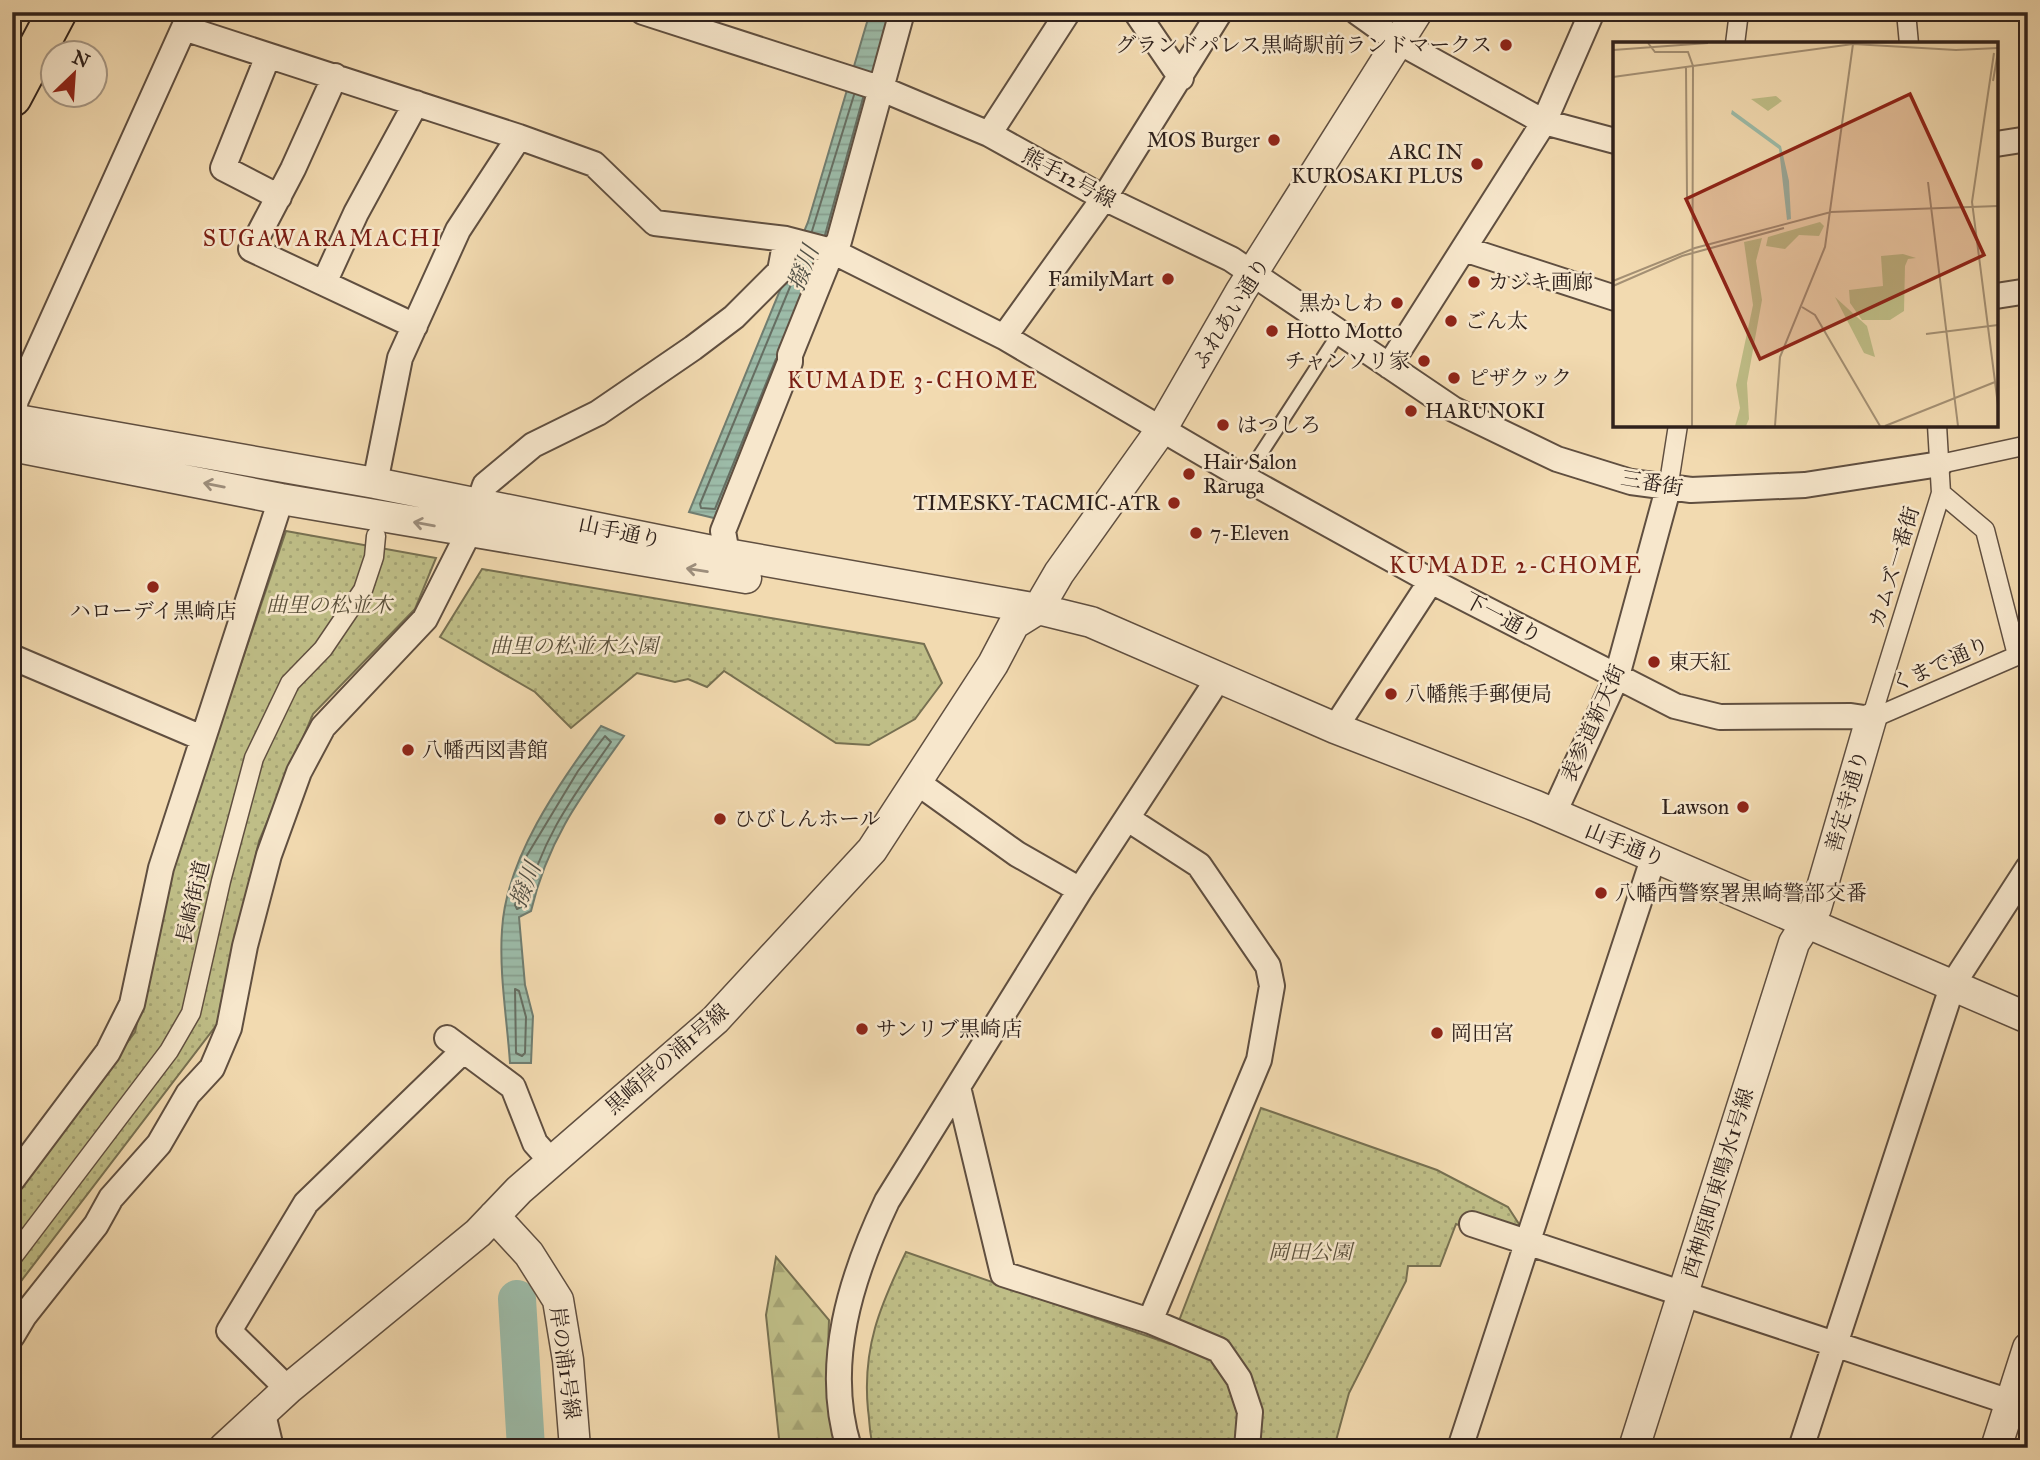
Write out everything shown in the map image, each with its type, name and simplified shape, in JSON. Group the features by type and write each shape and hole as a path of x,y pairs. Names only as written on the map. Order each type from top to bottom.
{"highway":[{"path":"12,97 57,12"}],"street":[{"name":"熊手12号線","path":"643,12 882,89 989,134 1104,198 1231,258 1253,272"},
{"path":"727,554 723,531 832,251 839,241 902,12"},
{"path":"989,134 1068,12"},
{"path":"1136,12 1181,78"},
{"path":"1004,337 1104,198 1220,12"},
{"path":"1357,12 1399,42 1544,122 1613,140"},
{"name":"ふれあい通り","path":"1026,616 1161,430 1253,272 1417,12"},
{"path":"1390,366 1544,122 1592,12"},
{"path":"1735,42 1739,12"},
{"path":"1906,12 1909,42"},
{"path":"12,419 16,400 188,20"},
{"name":"下一通り","path":"188,20 268,56 594,164 654,223 786,239 832,251 1004,337 1161,430 1431,581 1675,706 1705,714 1851,716 1871,719"},
{"path":"268,56 223,167 279,197"},
{"path":"335,76 279,197 251,249 415,326"},
{"path":"324,283 356,213 416,103"},
{"path":"375,483 400,358 458,230 519,137"},
{"path":"1998,144 2028,139"},
{"path":"12,1336 24,1316 96,1225 111,1198 159,1144 188,1094 212,1068 229,1028 245,946 266,868 299,772 323,727 425,619 469,532 485,485 533,445 598,413 734,317 780,271 786,239"},
{"path":"1464,249 1613,297"},
{"name":"三番街","path":"1253,272 1453,409 1521,444 1594,472 1668,489 1794,486 1940,464"},
{"path":"1998,296 2028,291"},
{"name":"山手通り","path":"12,419 481,503 1026,616 1081,638 1219,679 1654,856 2028,1018"},
{"name":"表参道新天街","path":"1553,815 1617,676 1668,489 1678,427"},
{"name":"カムズ一番街","path":"1871,719 1941,493 1937,427"},
{"path":"1940,464 2028,445"},
{"name":"山手通り","path":"12,446 281,499 469,532 1026,616"},
{"path":"1941,493 1985,530 2022,653"},
{"path":"12,1180 108,1052 132,1004 161,868 281,499"},
{"name":"長崎街道","path":"12,1258 169,1051 191,1013 220,881 254,758 290,683 323,649 363,590 374,557 376,536"},
{"path":"1335,728 1431,581"},
{"name":"黒崎岸の浦1号線","path":"224,1448 263,1415 288,1389 494,1216 519,1190 715,1020 872,850 1026,616"},
{"name":"くまで通り","path":"1871,719 2022,653"},
{"path":"12,657 202,737"},
{"path":"849,1448 838,1389 840,1339 865,1248 898,1181 1080,890 1219,679"},
{"name":"善定寺通り","path":"1808,922 1819,895 1871,719"},
{"path":"918,783 1017,854 1080,890"},
{"path":"1128,819 1199,865 1268,966 1272,986 1259,1060 1150,1321"},
{"path":"1460,1448 1654,856"},
{"path":"1801,1448 1953,984 2028,868"},
{"name":"西神原町東鳴水1号線","path":"1634,1448 1794,943 1808,922"},
{"path":"288,1389 229,1331 306,1203 454,1045 513,1087 536,1143 552,1162"},
{"path":"958,1087 1003,1274 1150,1321 1219,1350 1239,1380 1250,1412 1247,1448"},
{"name":"岸の浦1号線","path":"494,1216 529,1254 558,1300 568,1360 575,1448"},
{"path":"1472,1224 2019,1405"},
{"path":"1996,1448 2019,1405 2028,1348"},
{"path":"263,1415 271,1448"}],"lane":[{"path":"1245,478 1339,333"}],"green space":[{"name":"曲里の松並木","path":"286,531 436,558 415,609 313,714 259,841 218,1023 12,1293 12,1196 135,1032 170,873"},
{"name":"曲里の松並木公園","path":"482,569 924,644 942,683 915,719 869,745 836,743 724,671 707,687 688,679 675,682 637,673 571,728 535,692 440,637"},
{"name":"岡田公園","path":"1261,1108 1437,1170 1508,1207 1519,1224 1515,1244 1456,1224 1440,1266 1408,1266 1406,1281 1349,1393 1334,1448 874,1448 870,1434 867,1388 871,1347 881,1309 906,1252 1170,1344"},
{"path":"776,1257 829,1320 827,1378 838,1448 780,1448 766,1315"}],"water":[{"path":"870,12 891,12 834,230 718,519 689,512 808,222"},
{"path":"601,726 624,736 568,819 547,862 531,911 519,917 525,985 533,1016 531,1063 510,1063 502,930 513,875 524,848 553,796"},
{"path":"509,1306 527,1308 534,1448 519,1448"}],"waterway":[{"name":"撥川","path":"517,1299 526,1448"}],"place":[{"name":"グランドパレス黒崎駅前ランドマークス","path":"1506,45"},
{"name":"MOS Burger","path":"1274,140"},
{"name":"ARC IN KUROSAKI PLUS","path":"1477,164"},
{"name":"FamilyMart","path":"1168,279"},
{"name":"カジキ画廊","path":"1474,282"},
{"name":"黒かしわ","path":"1397,303"},
{"name":"ごん太","path":"1451,321"},
{"name":"Hotto Motto","path":"1272,331"},
{"name":"チャンソリ家","path":"1424,361"},
{"name":"ピザクック","path":"1454,378"},
{"name":"HARUNOKI","path":"1411,411"},
{"name":"はつしろ","path":"1223,425"},
{"name":"Hair Salon Raruga","path":"1189,474"},
{"name":"TIMESKY-TACMIC-ATR","path":"1174,503"},
{"name":"7-Eleven","path":"1196,533"},
{"name":"ハローデイ黒崎店","path":"153,587"},
{"name":"東天紅","path":"1654,662"},
{"name":"八幡熊手郵便局","path":"1391,694"},
{"name":"八幡西図書館","path":"408,750"},
{"name":"Lawson","path":"1743,807"},
{"name":"ひびしんホール","path":"720,819"},
{"name":"八幡西警察署黒崎警部交番","path":"1601,893"},
{"name":"サンリブ黒崎店","path":"862,1029"},
{"name":"岡田宮","path":"1437,1033"}],"district":[{"name":"SUGAWARAMACHI","path":"323,238"},
{"name":"KUMADE 3-CHOME","path":"913,380"},
{"name":"KUMADE 2-CHOME","path":"1516,565"}]}
